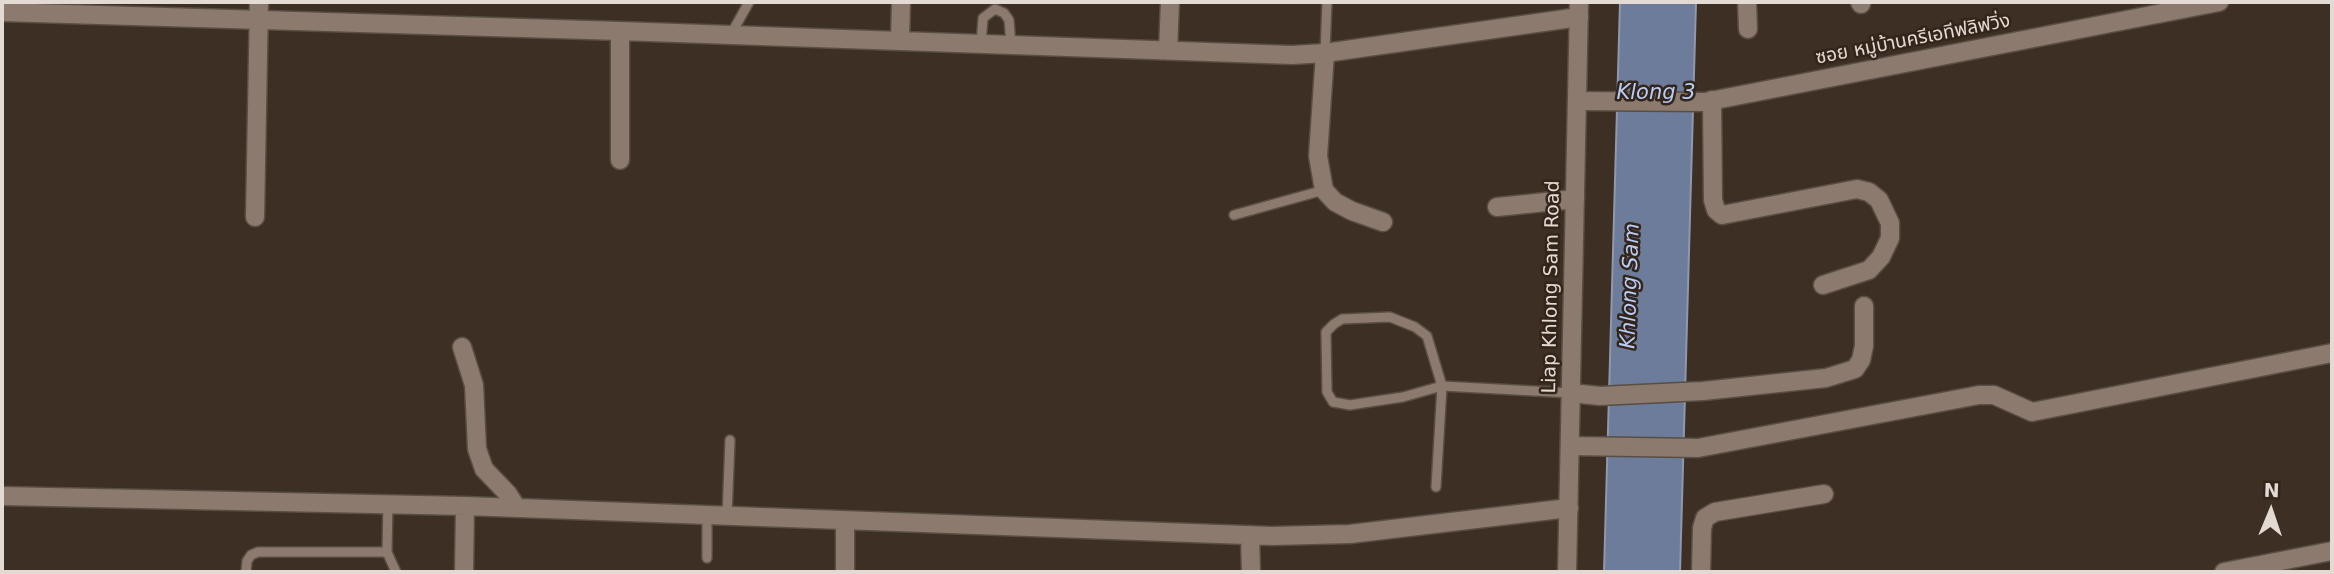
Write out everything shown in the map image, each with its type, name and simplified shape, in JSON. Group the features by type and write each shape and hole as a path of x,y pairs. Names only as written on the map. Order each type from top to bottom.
{"street":[{"path":"255,217 259,2"},
{"path":"900,41 901,2"},
{"path":"1168,51 1170,2"},
{"path":"1748,2 1748,29"},
{"name":"ซอย หมู่บ้านครีเอทีฟลิฟวิ่ง","path":"1577,102 1709,101 2219,2"},
{"path":"2,12 68,8 258,20 1292,55 1325,53 1579,9"},
{"name":"Liap Khlong Sam Road","path":"1567,572 1579,9"},
{"path":"620,31 620,160"},
{"path":"1325,53 1318,156 1324,190 1335,202 1383,222"},
{"path":"1709,101 1713,200 1716,210 1722,215 1857,189 1869,192 1880,200 1890,223 1890,238 1881,257 1869,271 1824,285"},
{"path":"1497,207 1575,199"},
{"path":"1571,393 1600,396 1703,391 1826,378 1855,369 1861,360 1864,346 1864,306"},
{"path":"462,347 474,385 477,449 484,469 508,494 517,508"},
{"path":"1570,446 1698,448 1979,396 1994,395 2032,412 2332,353"},
{"path":"1701,572 1702,528 1705,517 1715,512 1824,494"},
{"path":"2,496 465,506 1250,535 1350,534 1569,508"},
{"path":"464,572 465,506"},
{"path":"845,521 845,572"},
{"path":"1250,535 1251,572"},
{"path":"2224,572 2277,567 2332,551"}],"lane":[{"path":"730,36 749,2"},
{"path":"1325,53 1327,2"},
{"path":"981,44 983,18 996,5 1009,20 1011,45"},
{"path":"1234,215 1324,190"},
{"path":"1436,487 1442,386 1427,336 1415,327 1390,317 1342,319 1326,332 1327,392 1333,402 1350,405 1403,397 1442,386 1571,393"},
{"path":"727,516 730,440"},
{"path":"388,504 387,552 396,572"},
{"path":"706,515 707,558"},
{"path":"246,572 247,561 251,555 258,552 387,552"}],"water":[{"name":"Klong 3","path":"1620,2 1696,2 1680,572 1604,572"}],"water label":[{"name":"Khlong Sam","path":"1631,286"}]}
